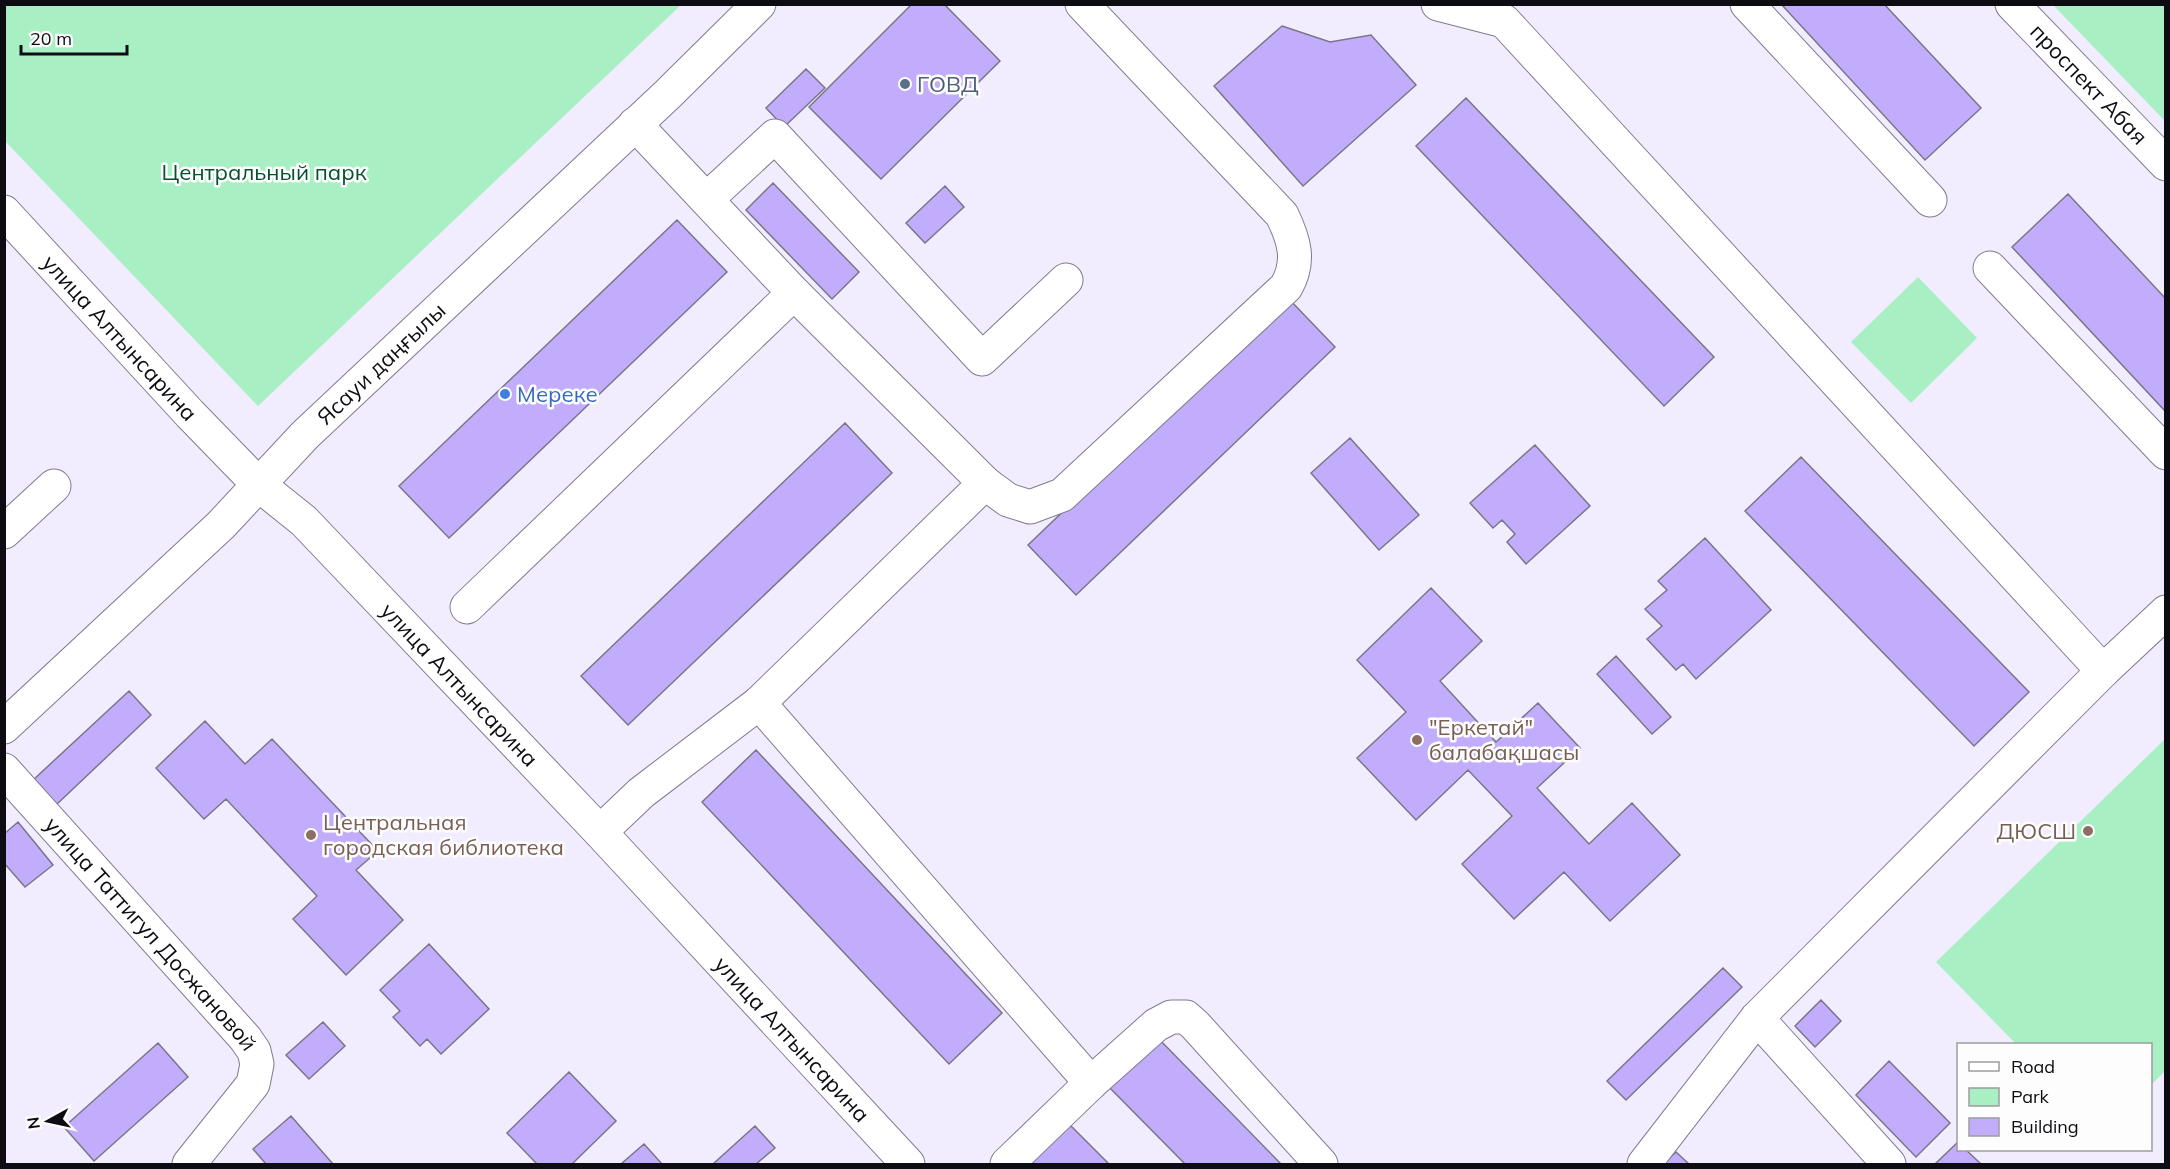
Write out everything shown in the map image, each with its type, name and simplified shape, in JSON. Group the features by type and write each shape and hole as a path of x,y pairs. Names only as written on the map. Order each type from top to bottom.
{"street":[{"name":"Ясауи даңғылы","path":"4,727 221,525 305,435 759,4"},
{"path":"635,124 794,293 985,483 1008,500 1030,507 1062,495 1286,286 1292,277 1294,260 1293,238 1282,216 1082,4"},
{"path":"1438,4 1514,13 2103,671"},
{"path":"1747,4 1930,200"},
{"name":"проспект Абая","path":"2012,4 2166,164"},
{"path":"707,199 775,136 982,359 1066,280"},
{"name":"улица Алтынсарина","path":"4,212 190,414 259,485 304,521 600,832 908,1164"},
{"path":"1990,268 2166,453"},
{"path":"467,606 794,293"},
{"path":"600,832 641,793 759,703 985,483"},
{"path":"4,532 54,486"},
{"path":"1644,1164 1757,1018 2103,671 2166,612"},
{"path":"759,703 1091,1083"},
{"name":"улица Таттигул Досжановой","path":"4,770 245,1038 254,1051 257,1064 253,1084 192,1164"},
{"path":"1008,1164 1091,1083 1156,1025 1170,1017 1186,1017 1195,1025 1321,1164"},
{"path":"1757,1018 1889,1164"}],"green space":[{"name":"Центральный парк","path":"5,4 681,5 258,406 5,141"},
{"path":"2053,5 2165,5 2165,121"},
{"path":"1918,277 1977,338 1911,403 1851,342"},
{"name":"ДЮСШ","path":"2165,739 2166,1070 2152,1084 2152,1043 2015,1043 1936,962"}],"building":[{"name":"ГОВД","path":"912,4 944,4 1000,61 881,179 809,107"},
{"path":"1781,4 1884,4 1981,108 1925,160"},
{"path":"1282,26 1330,42 1371,35 1416,85 1303,186 1214,86"},
{"path":"806,69 825,88 784,127 766,108"},
{"path":"1466,98 1714,357 1664,406 1416,146"},
{"path":"773,183 859,272 832,299 746,210"},
{"path":"945,186 964,207 925,243 906,223"},
{"path":"2068,194 2166,299 2166,412 2012,247"},
{"path":"677,220 727,272 449,538 399,486"},
{"path":"1287,297 1335,347 1076,595 1028,545"},
{"path":"845,423 892,473 628,725 581,676"},
{"path":"1350,438 1419,515 1379,550 1311,473"},
{"path":"1535,445 1590,506 1526,564 1507,542 1515,534 1502,520 1493,528 1470,503"},
{"path":"1801,457 2029,692 1974,746 1745,511"},
{"path":"1705,538 1771,610 1696,679 1683,664 1676,670 1647,639 1662,626 1645,609 1667,590 1658,581"},
{"path":"1431,588 1482,641 1440,681 1496,742 1538,703 1580,748 1537,788 1589,844 1632,803 1680,855 1610,921 1564,872 1514,919 1462,864 1512,816 1468,770 1416,820 1357,758 1406,712 1357,660"},
{"path":"1616,656 1671,717 1652,734 1597,674"},
{"path":"129,691 151,715 56,805 32,781"},
{"name":"Центральная городская библиотека","path":"205,721 245,764 272,739 378,851 356,870 403,920 346,975 293,919 317,896 226,799 204,819 156,768"},
{"path":"756,750 1002,1013 949,1064 702,802"},
{"path":"18,822 53,865 25,887 4,863 4,834"},
{"path":"429,944 489,1009 441,1054 427,1039 420,1046 393,1017 400,1011 380,990"},
{"path":"1723,968 1742,987 1626,1100 1607,1081"},
{"path":"1821,1000 1841,1021 1815,1047 1795,1026"},
{"path":"323,1022 345,1046 309,1079 286,1055"},
{"path":"1157,1037 1281,1164 1185,1164 1107,1085"},
{"path":"158,1043 188,1077 94,1161 64,1127"},
{"path":"1889,1061 1950,1123 1916,1157 1856,1095"},
{"path":"569,1072 616,1121 572,1164 537,1164 507,1133"},
{"path":"291,1116 333,1164 266,1164 253,1149"},
{"path":"1067,1122 1109,1164 1024,1164"},
{"path":"755,1126 775,1148 756,1164 713,1164"},
{"path":"1957,1143 1957,1151 1967,1151 1981,1164 1935,1164"},
{"path":"644,1144 662,1164 621,1164"},
{"path":"1676,1152 1689,1164 1663,1164"}],"place":[{"name":"ГОВД","path":"905,84"},
{"name":"Мереке","path":"505,394"},
{"name":"\"Еркетай\" балабақшасы","path":"1417,740"},
{"name":"ДЮСШ","path":"2088,831"},
{"name":"Центральная городская библиотека","path":"311,835"}]}
